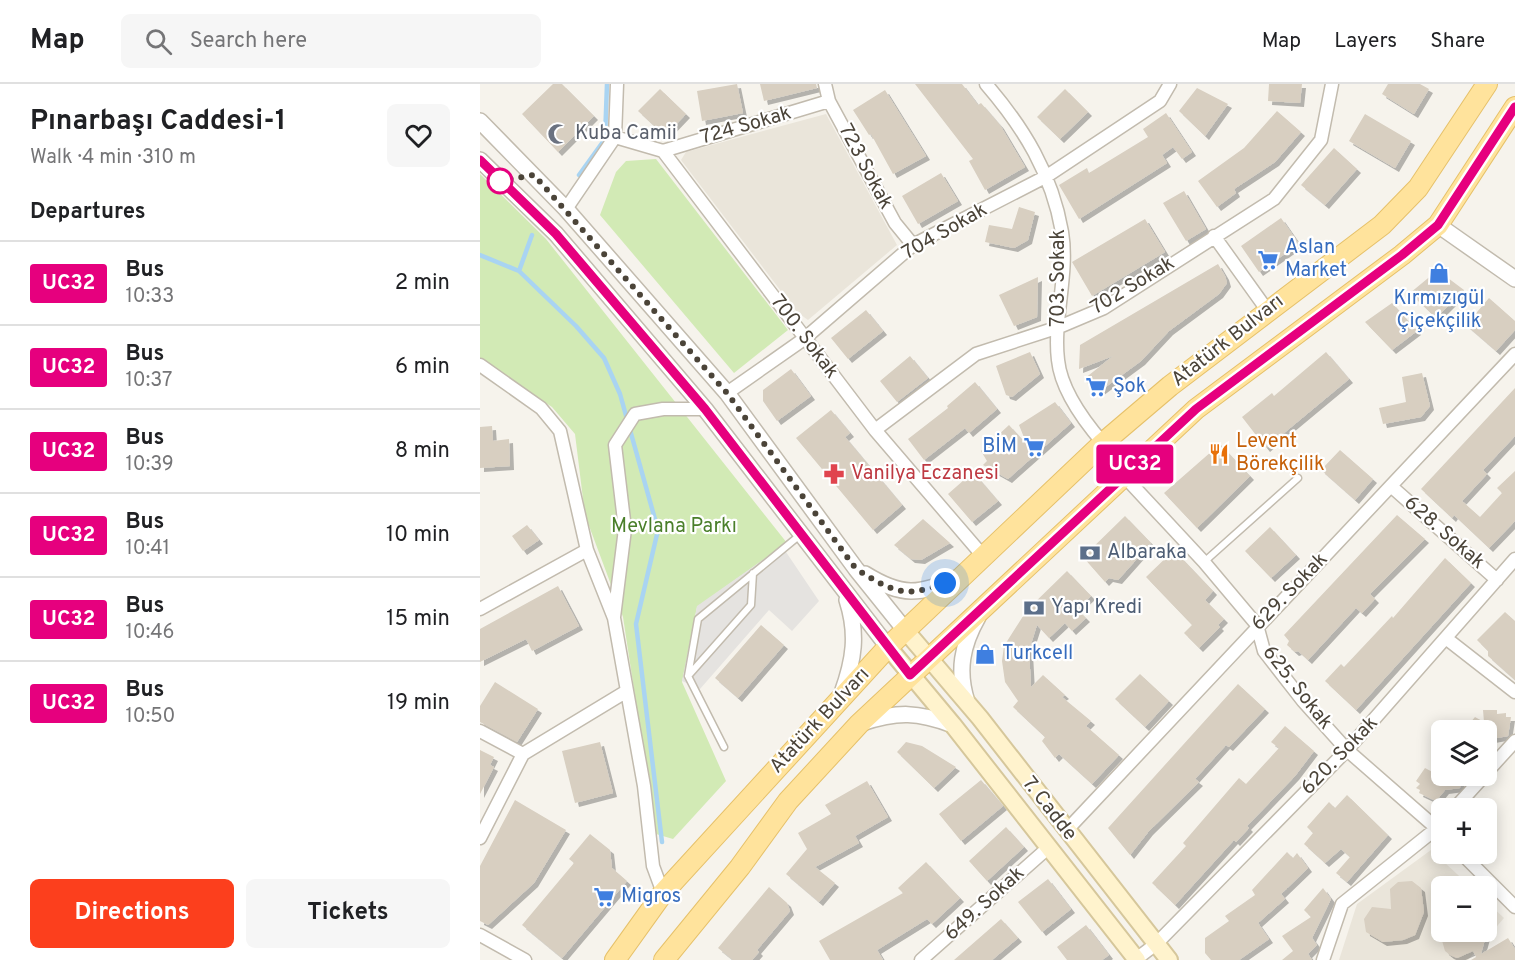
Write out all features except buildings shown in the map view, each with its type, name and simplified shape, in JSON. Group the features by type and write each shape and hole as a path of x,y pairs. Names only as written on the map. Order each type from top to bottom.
{"main road":[{"name":"Atatürk Bulvarı","path":"615,960 663,893 888,647 1103,443 1170,386 1382,225 1418,188 1487,84"},
{"name":"Atatürk Bulvarı","path":"664,960 740,867 789,801 859,724 910,675 1196,409 1402,255 1438,225 1515,107"},
{"name":"7. Cadde","path":"906,630 967,702 1169,960"},
{"name":"7. Cadde","path":"888,647 953,725 1136,960"}],"street":[{"path":"566,209 615,137 617,84"},
{"name":"723 Sokak","path":"825,84 830,101 894,223 913,245"},
{"name":"703. Sokak","path":"986,84 1029,140 1047,176 1062,234 1058,360 1065,383 1086,421 1103,443"},
{"name":"704 Sokak","path":"727,393 804,339 913,245 1047,176 1160,101 1170,84"},
{"name":"702 Sokak","path":"875,430 976,354 1059,327 1104,308 1274,199 1322,141 1332,84"},
{"name":"724 Sokak","path":"663,151 830,101"},
{"path":"480,121 566,209 727,393 856,569 906,630"},
{"path":"615,137 663,151"},
{"name":"700. Sokak","path":"663,151 875,430 983,556"},
{"path":"480,160 556,234 705,409 888,647"},
{"path":"1438,225 1515,279"},
{"path":"1214,236 1268,310"},
{"name":"629. Sokak","path":"1066,831 1257,625 1392,487 1515,354"},
{"path":"480,365 541,408 560,431 587,550 614,618 644,786 653,866 663,893"},
{"path":"614,618 625,529 615,445 635,414 663,409 705,409"},
{"name":"625. Sokak","path":"1123,475 1204,562 1257,625 1264,651 1303,701 1347,750 1431,821"},
{"name":"628. Sokak","path":"1392,487 1497,580"},
{"path":"480,609 587,550"},
{"name":"620. Sokak","path":"1136,960 1156,944 1347,750 1515,559"},
{"path":"856,569 883,585 910,593 933,588 963,575"},
{"path":"841,696 849,673 855,640 844,592"},
{"path":"967,702 962,687 964,646 981,611"},
{"path":"1447,639 1515,692"},
{"path":"480,838 523,754 627,691"},
{"path":"859,724 879,717 924,714 953,725"},
{"path":"480,731 523,754"},
{"path":"1497,761 1515,741"},
{"path":"1464,798 1474,786"},
{"path":"1323,960 1342,904 1431,836"},
{"name":"649. Sokak","path":"921,960 1049,847"},
{"path":"1472,864 1515,907"},
{"path":"480,935 525,960"}],"lane":[{"path":"1204,562 1298,478"},
{"path":"724,747 688,676 698,620 801,534"},
{"path":"688,676 751,605 753,573"}],"shaded area":[{"path":"826,114 897,245 808,320 797,312 681,160 686,152"},
{"path":"774,552 786,552 819,601 792,631 769,610 700,689 682,681 697,606"},
{"path":"1431,850 1431,864 1446,864 1459,876 1431,876 1431,942 1483,942 1468,960 1339,960 1357,904"},
{"path":"1497,911 1504,918 1497,926"}],"green space":[{"path":"656,159 788,330 734,373 600,215 616,172 626,161"},
{"name":"Mevlana Parkı","path":"480,174 546,239 787,543 697,607 682,682 726,781 673,839 656,834 623,617 585,515 575,434 552,407 480,360"}],"waterway":[{"path":"579,175 605,139 607,84"},
{"path":"519,271 532,235"},
{"path":"480,255 519,271 576,326 604,358 620,394 658,530 636,624 662,842"}],"bus line":[{"name":"UC32","path":"480,160 556,234 705,409 910,675 1196,409 1402,255 1438,225 1515,107"}],"place":[{"name":"Kuba Camii","path":"558,134"},
{"name":"Aslan Market","path":"1268,260"},
{"name":"Kırmızıgül Çiçekçilik","path":"1439,273"},
{"name":"Şok","path":"1096,387"},
{"name":"BİM","path":"1034,447"},
{"name":"Levent Börekçilik","path":"1219,454"},
{"name":"Vanilya Eczanesi","path":"834,474"},
{"name":"Albaraka","path":"1090,553"},
{"name":"Yapı Kredi","path":"1034,608"},
{"name":"Turkcell","path":"985,654"},
{"name":"Migros","path":"604,897"}],"route":[{"path":"500,181 534,175 566,209 727,393 856,569 883,585 910,593 945,583"}]}
